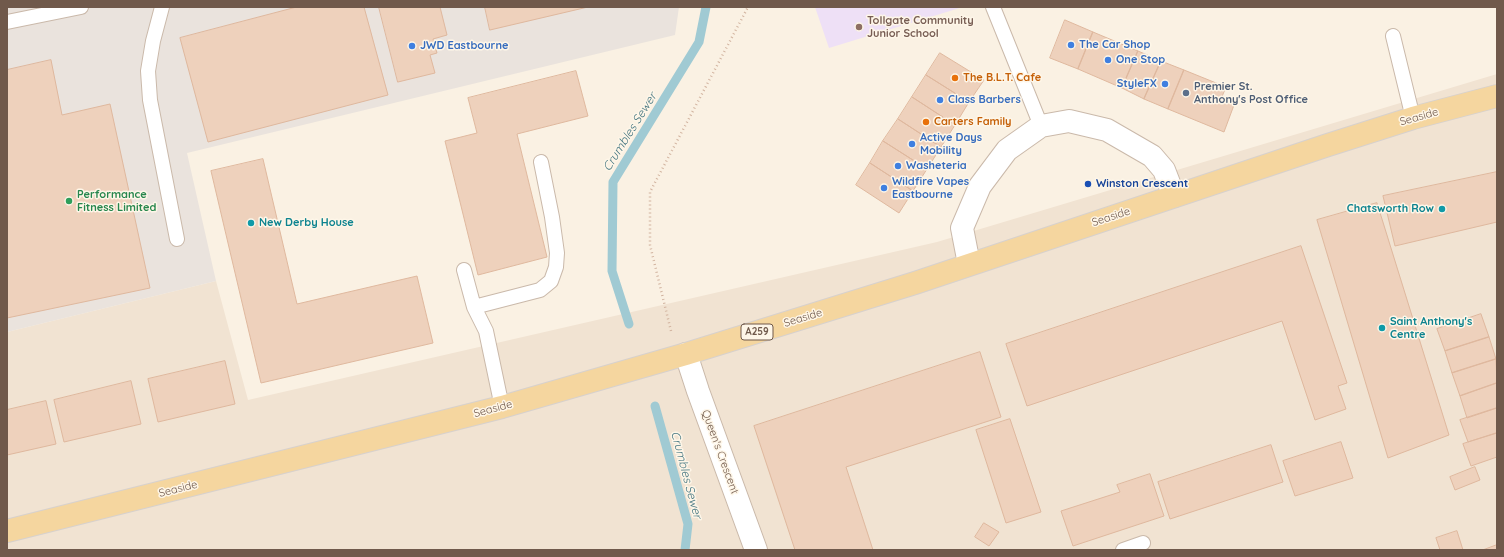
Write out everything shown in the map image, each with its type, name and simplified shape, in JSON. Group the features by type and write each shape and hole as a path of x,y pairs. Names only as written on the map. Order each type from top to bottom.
{"main road":[{"name":"Seaside","path":"7,531 502,407 682,355 915,283 1413,118 1497,96"}],"street":[{"path":"969,264 962,228 980,186 1007,150 1041,126 1069,121 1107,130 1152,156 1164,170 1174,196"},
{"name":"Queen's Crescent","path":"682,355 698,391 756,550"}],"lane":[{"path":"7,22 81,7"},
{"path":"162,7 153,41 148,71 150,100 177,240"},
{"path":"992,7 1041,126"},
{"path":"1393,36 1413,118"},
{"path":"474,307 540,290 551,281 556,267 557,253 552,217 541,162"},
{"path":"464,270 474,307 486,331 502,407"},
{"path":"1123,550 1143,543"}],"path":[{"path":"682,355 650,245 650,192 748,7"}],"shaded area":[{"path":"7,7 679,7 675,35 187,153 216,281 7,332"},
{"name":"Tollgate Community Junior School","path":"815,7 963,7 829,48"},
{"path":"1497,74 1497,550 7,550 7,332 216,281 248,400 937,242"}],"building":[{"path":"297,7 364,7 388,95 208,142 180,38"},
{"name":"JWD Eastbourne","path":"379,7 440,7 447,35 433,39 437,53 430,55 435,73 398,82"},
{"path":"485,7 588,7 490,30"},
{"name":"The Car Shop","path":"1065,20 1093,32 1078,69 1050,58"},
{"name":"One Stop","path":"1093,32 1138,51 1122,88 1078,69"},
{"path":"1138,51 1161,61 1144,99 1122,88"},
{"name":"The B.L.T. Cafe","path":"940,53 984,80 969,102 926,75"},
{"name":"Performance Fitness Limited","path":"51,60 62,115 110,104 150,288 7,318 7,70"},
{"name":"StyleFX","path":"1161,61 1184,70 1168,109 1144,99"},
{"path":"1184,70 1226,87 1221,99 1234,105 1224,132 1168,109"},
{"path":"576,71 588,116 517,134 547,257 478,275 445,141 477,133 468,98"},
{"name":"Class Barbers","path":"926,75 969,102 955,125 912,97"},
{"name":"Carters Family","path":"912,97 955,125 941,147 898,119"},
{"name":"Active Days Mobility","path":"898,119 941,147 927,169 883,141"},
{"name":"Washeteria","path":"883,141 927,169 913,191 870,163"},
{"name":"New Derby House","path":"263,159 297,304 417,276 433,343 261,383 211,171"},
{"name":"Wildfire Vapes Eastbourne","path":"870,163 913,191 899,213 856,185"},
{"name":"Chatsworth Row","path":"1497,172 1497,222 1395,246 1383,196"},
{"name":"Saint Anthony's Centre","path":"1377,203 1449,435 1388,458 1317,220"},
{"path":"1301,246 1347,383 1338,386 1346,409 1315,420 1282,321 1027,406 1006,344"},
{"path":"1481,314 1489,337 1445,351 1437,329"},
{"path":"1489,337 1496,359 1452,373 1445,351"},
{"path":"980,352 1001,417 846,467 873,550 795,550 754,426"},
{"path":"1496,359 1497,383 1460,396 1452,373"},
{"path":"225,361 235,404 158,422 148,379"},
{"path":"131,381 141,424 64,442 54,400"},
{"path":"1497,383 1497,408 1467,418 1460,396"},
{"path":"46,401 56,444 7,455 7,410"},
{"path":"1497,408 1497,433 1468,442 1460,420"},
{"path":"1010,419 1041,512 1006,523 976,430"},
{"path":"1497,433 1497,457 1471,466 1463,444"},
{"path":"1341,442 1353,478 1295,496 1283,461"},
{"path":"1271,445 1283,482 1170,519 1158,482"},
{"path":"1475,467 1480,480 1455,490 1450,477"},
{"path":"1150,474 1164,516 1073,546 1061,511 1120,492 1117,485"},
{"path":"984,523 999,532 989,546 975,537"},
{"path":"1457,531 1463,550 1440,550 1436,538"},
{"path":"1497,545 1497,550 1483,550"}],"waterway":[{"name":"Crumbles Sewer","path":"629,324 612,271 613,182 699,42 706,7"},
{"name":"Crumbles Sewer","path":"655,406 688,524 685,550"}],"place":[{"name":"Tollgate Community Junior School","path":"859,27"},
{"name":"The Car Shop","path":"1071,45"},
{"name":"JWD Eastbourne","path":"412,46"},
{"name":"One Stop","path":"1108,60"},
{"name":"The B.L.T. Cafe","path":"955,78"},
{"name":"StyleFX","path":"1165,84"},
{"name":"Premier St. Anthony's Post Office","path":"1186,93"},
{"name":"Class Barbers","path":"940,100"},
{"name":"Carters Family","path":"926,122"},
{"name":"Active Days Mobility","path":"912,144"},
{"name":"Washeteria","path":"898,166"},
{"name":"Winston Crescent","path":"1088,184"},
{"name":"Wildfire Vapes Eastbourne","path":"884,188"},
{"name":"Performance Fitness Limited","path":"69,201"},
{"name":"Chatsworth Row","path":"1442,209"},
{"name":"New Derby House","path":"251,223"},
{"name":"Saint Anthony's Centre","path":"1382,328"}]}
